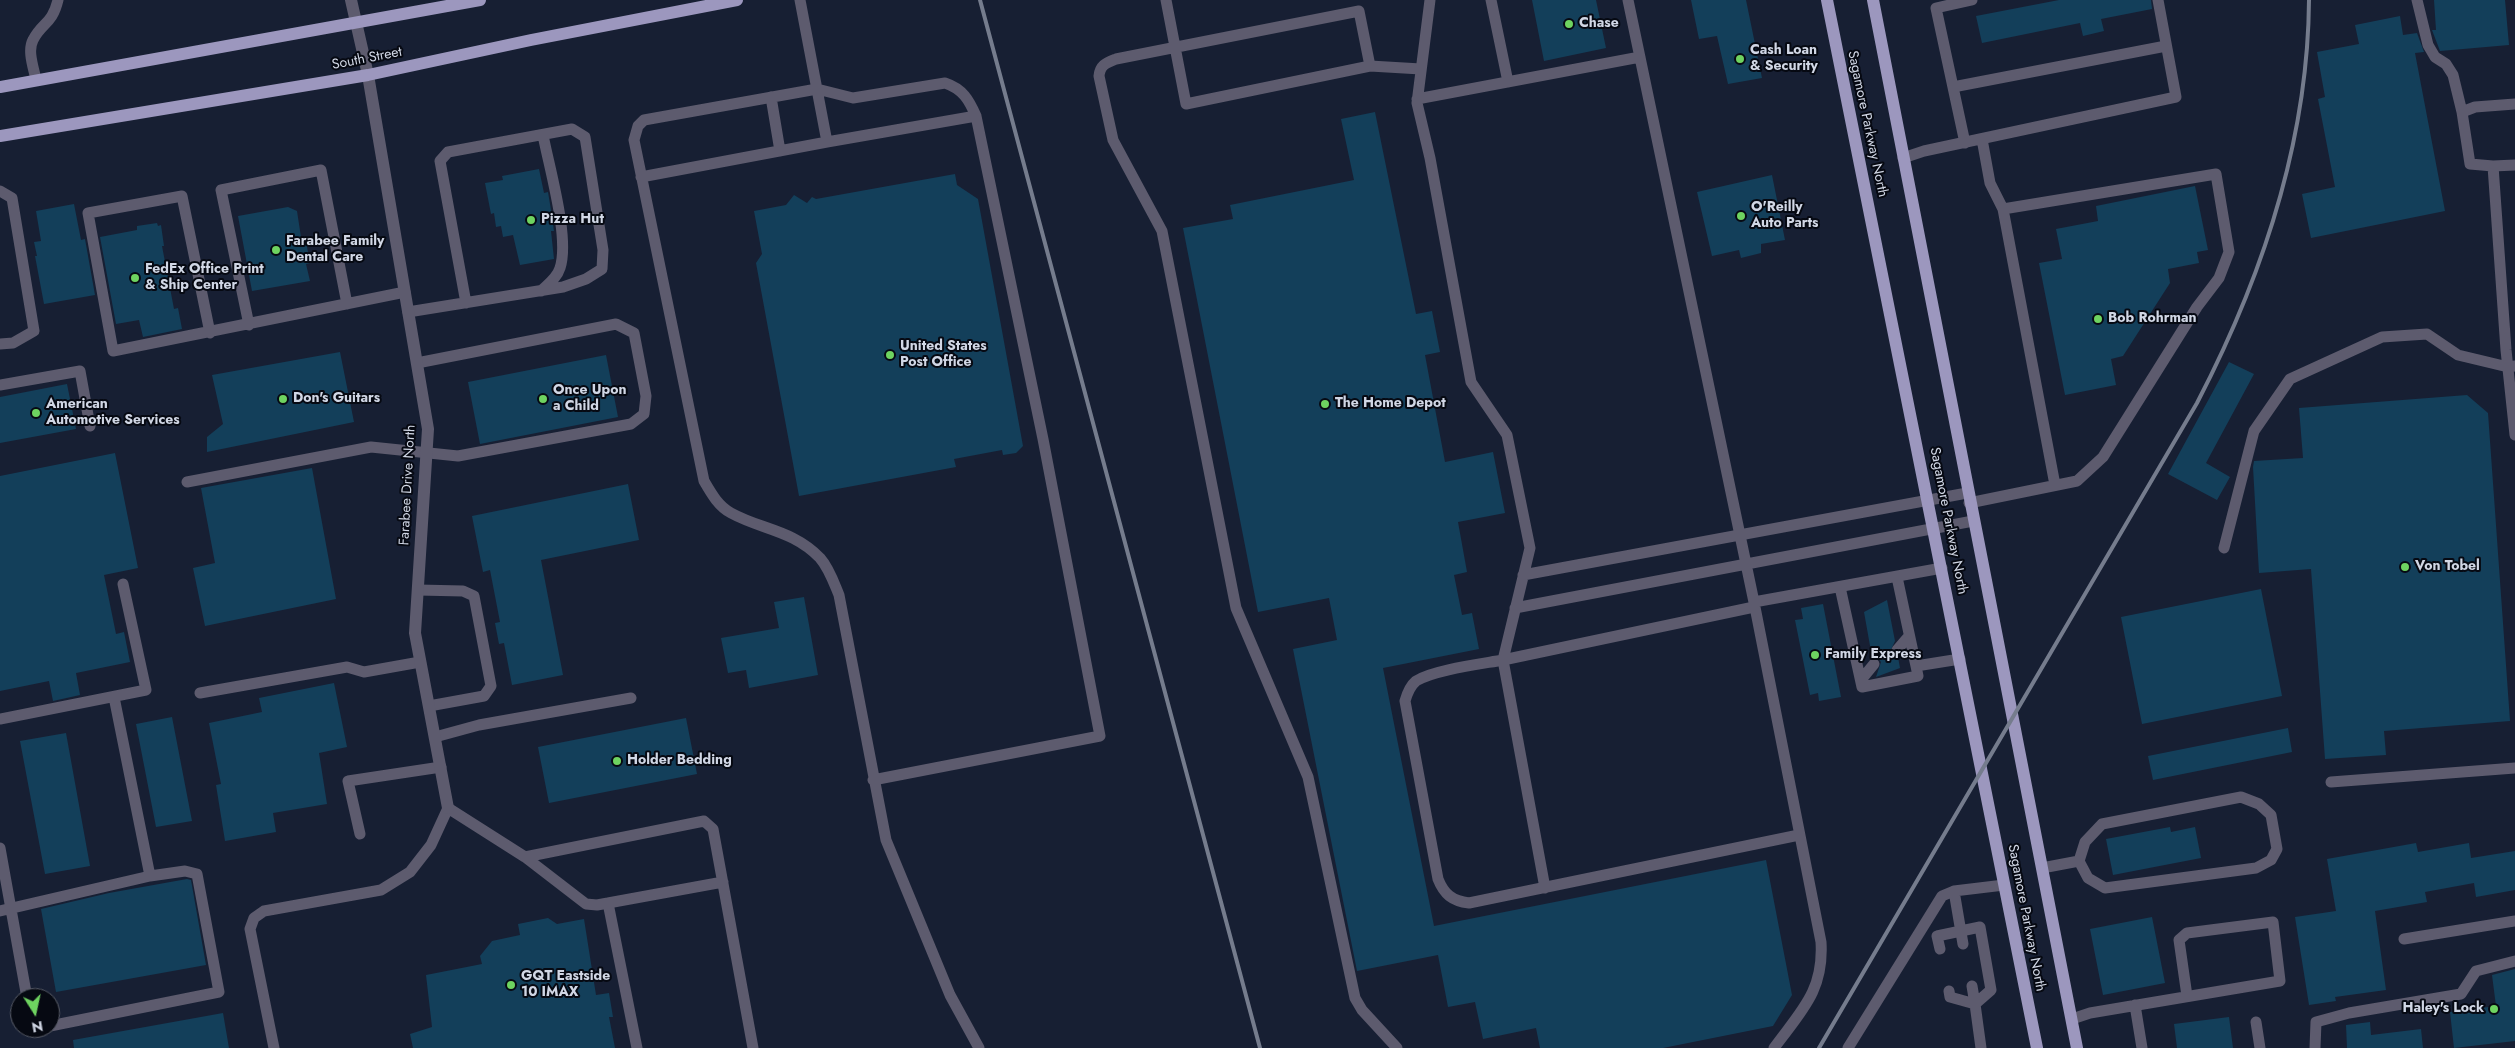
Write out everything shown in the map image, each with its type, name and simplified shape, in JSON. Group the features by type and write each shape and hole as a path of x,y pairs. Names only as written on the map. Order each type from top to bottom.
{"main road":[{"path":"0,87 480,0"},
{"name":"South Street","path":"0,136 368,75 737,0"},
{"name":"Sagamore Parkway North","path":"1827,0 1929,500 2037,1048"},
{"name":"Sagamore Parkway North","path":"1873,0 1968,498 2078,1048"}],"street":[{"name":"Farabee Drive North","path":"351,0 368,75 428,428 415,632 448,808"}],"lane":[{"path":"36,80 31,57 32,41 54,15 58,0"},
{"path":"800,0 827,142"},
{"path":"1166,0 1186,104 1370,66 1421,70"},
{"path":"1430,0 1417,99 1471,382 1507,435 1530,548 1503,660 1545,888"},
{"path":"1491,0 1508,82"},
{"path":"1628,0 1746,563 1821,942 1820,975 1809,1000 1774,1048"},
{"path":"1965,143 1936,8 1972,0"},
{"path":"1903,158 2176,97 2158,0"},
{"path":"2417,0 2428,45 2435,57 2446,64 2452,75 2462,112 2470,164 2492,166 2515,165"},
{"path":"1370,66 1358,11 1175,47 1105,63 1100,69 1098,76 1113,140 1162,231 1236,608 1308,777 1354,998 1362,1010 1397,1048"},
{"path":"1953,87 2166,46"},
{"path":"1417,99 1640,57"},
{"path":"872,780 1100,736 1050,477 976,116 968,98 955,86 945,83 853,98 817,89 644,120 638,126 634,140 704,481 714,498 730,512 783,532 805,544 821,559 831,576 839,595 872,780 886,840 950,995 979,1048"},
{"path":"771,97 780,151"},
{"path":"2462,112 2475,107 2515,104"},
{"path":"641,177 976,116"},
{"path":"408,312 563,288 586,279 602,269 603,250 585,138 572,129 448,152 440,161 466,303"},
{"path":"541,291 552,281 560,269 562,256 562,234 542,135"},
{"path":"1982,139 1990,183 2003,209 2055,485"},
{"path":"2492,166 2511,367 2515,435"},
{"path":"248,325 221,190 321,170 347,304"},
{"path":"1523,575 1929,500 1968,498 2077,481 2103,457 2197,307 2219,278 2229,252 2216,174 2003,209"},
{"path":"0,191 12,198 34,331 13,343 0,344"},
{"path":"210,333 182,196 88,214 113,352 210,333 405,292"},
{"path":"186,482 371,447 458,456 630,424 644,414 646,396 634,333 616,324 417,363"},
{"path":"2224,548 2254,431 2290,379 2382,337 2427,334 2458,355 2511,367"},
{"path":"0,385 80,371 90,426"},
{"path":"1515,608 1973,521"},
{"path":"1799,835 1469,903 1457,902 1448,897 1438,879 1405,701 1408,691 1415,682 1429,676 1754,604 1942,568"},
{"path":"1840,587 1862,686 1918,676 1897,577"},
{"path":"0,719 146,690 123,584"},
{"path":"418,590 463,591 474,596 491,686 484,696 429,706"},
{"path":"1897,650 1910,636"},
{"path":"1916,666 1960,659"},
{"path":"200,693 347,666 364,672 420,662"},
{"path":"1861,680 1874,664"},
{"path":"114,697 150,876"},
{"path":"435,737 479,725 631,698"},
{"path":"360,834 348,781 441,767"},
{"path":"2331,782 2515,768"},
{"path":"2241,797 2259,804 2271,815 2277,849 2272,860 2256,868 2105,888 2088,878 2079,861 2085,842 2102,824 2241,797"},
{"path":"274,1048 250,929 254,918 264,911 381,890 410,872 431,845 448,808 525,857 586,904 597,905 722,882"},
{"path":"525,857 704,821 713,829 753,1048"},
{"path":"0,848 25,988"},
{"path":"2042,868 2079,861"},
{"path":"0,911 11,906 150,876 185,871 196,874 219,992 60,1024"},
{"path":"1848,1048 1942,896 1954,890 2004,885"},
{"path":"1954,890 1963,944"},
{"path":"608,903 636,1048"},
{"path":"2404,939 2515,921"},
{"path":"2072,1019 2090,1013 2280,981 2272,922 2187,933 2179,940 2187,996"},
{"path":"1940,949 1937,936 1980,927 1991,990 1975,1004"},
{"path":"2315,1048 2316,1022 2349,1013 2461,994 2476,971 2515,961"},
{"path":"1972,986 1981,1048"},
{"path":"1949,991 1950,997 1975,1004"},
{"path":"2135,1005 2142,1048"},
{"path":"2256,1022 2260,1048"}],"building":[{"name":"Chase","path":"1532,0 1596,0 1606,48 1544,61"},
{"name":"Cash Loan & Security","path":"1691,0 1746,0 1762,78 1728,84 1717,36 1699,39"},
{"path":"2059,0 2151,0 2152,9 2101,19 2104,31 2083,36 2080,23 1982,43 1976,16"},
{"path":"2434,0 2505,0 2509,45 2440,51 2432,30 2436,30"},
{"path":"2400,16 2403,35 2417,33 2424,52 2415,53 2445,211 2311,238 2302,194 2335,187 2318,99 2325,97 2317,52 2359,44 2355,25"},
{"path":"1375,112 1416,314 1432,311 1440,352 1425,355 1445,462 1493,452 1505,513 1458,522 1467,572 1454,575 1462,615 1472,613 1479,649 1383,668 1434,926 1766,860 1792,995 1773,1026 1663,1048 1540,1048 1536,1028 1483,1039 1475,1002 1448,1007 1438,955 1357,971 1293,649 1337,640 1329,598 1258,612 1183,228 1233,219 1230,205 1354,180 1341,119"},
{"name":"Pizza Hut","path":"539,169 544,193 548,192 550,204 554,231 551,231 554,259 520,265 513,235 503,237 501,226 496,227 494,213 491,214 485,183 503,180 502,176"},
{"name":"United States Post Office","path":"955,174 957,185 978,199 1023,446 1016,453 1003,455 1002,450 954,459 956,467 799,496 756,263 762,254 754,211 786,205 794,195 807,203 812,197 816,199"},
{"name":"O'Reilly Auto Parts","path":"1772,175 1785,240 1761,244 1761,253 1741,258 1739,250 1712,256 1697,192"},
{"name":"Bob Rohrman","path":"2195,186 2208,250 2197,252 2199,263 2168,269 2170,283 2123,356 2111,359 2116,385 2065,395 2039,263 2062,259 2056,229 2098,221 2096,206"},
{"path":"74,204 81,240 85,239 95,295 44,304 35,256 37,256 34,242 41,241 36,211"},
{"name":"Farabee Family Dental Care","path":"288,207 297,211 301,237 305,236 310,263 306,264 310,281 252,291 238,216"},
{"name":"FedEx Office Print & Ship Center","path":"157,223 158,226 161,225 164,246 162,246 174,309 178,308 182,329 143,337 139,320 116,324 100,237 137,230 137,226"},
{"name":"Don's Guitars","path":"340,352 354,422 207,452 207,437 223,424 212,375"},
{"name":"Once Upon a Child","path":"606,355 618,417 480,444 468,382"},
{"path":"2229,362 2254,374 2206,463 2230,477 2217,500 2168,474"},
{"name":"American Automotive Services","path":"67,384 76,429 0,443 0,397"},
{"name":"Von Tobel","path":"2467,395 2488,413 2510,721 2384,731 2386,755 2325,759 2311,569 2259,573 2254,461 2303,458 2299,408"},
{"path":"115,453 138,568 104,575 116,634 124,632 130,662 76,673 80,695 53,701 49,681 0,691 0,476"},
{"path":"312,468 336,599 205,626 193,568 215,563 201,488"},
{"path":"628,484 639,540 541,560 563,675 512,685 504,643 499,644 495,623 500,622 490,570 483,572 472,516"},
{"path":"2261,589 2282,696 2142,724 2121,617"},
{"path":"804,597 818,675 749,688 746,670 728,673 721,638 779,628 774,602"},
{"path":"1887,600 1895,641 1890,652 1893,656 1898,657 1900,668 1876,677 1881,662 1878,658 1872,657 1864,612"},
{"path":"1823,604 1841,697 1819,701 1818,693 1810,695 1795,620 1803,619 1801,608"},
{"path":"334,683 347,747 319,753 327,804 273,813 276,832 225,841 216,785 221,784 209,723 262,712 259,698"},
{"path":"172,717 192,821 156,827 136,724"},
{"name":"Holder Bedding","path":"686,718 697,774 549,803 538,747"},
{"path":"2288,728 2292,752 2153,780 2148,756"},
{"path":"66,733 90,866 45,874 20,741"},
{"path":"2170,827 2171,832 2195,827 2201,858 2113,875 2106,839"},
{"path":"2416,843 2418,852 2469,843 2471,858 2515,851 2515,890 2476,897 2474,883 2425,892 2427,902 2375,911 2386,990 2335,997 2336,1001 2309,1005 2295,917 2336,911 2327,859"},
{"path":"187,879 191,880 206,965 60,991 60,988 55,988 41,909 109,893"},
{"path":"2152,917 2165,983 2103,995 2090,929"},
{"name":"GQT Eastside 10 IMAX","path":"548,918 557,924 584,919 596,995 609,993 613,1017 609,1017 615,1048 413,1048 410,1034 432,1027 426,975 482,964 480,956 492,941 520,935 518,924"},
{"name":"Haley's Lock","path":"2515,969 2515,1041 2454,1048 2450,1012 2496,1006 2492,975"},
{"path":"223,1013 229,1048 74,1048 73,1040"},
{"path":"2229,1017 2233,1048 2177,1048 2174,1024"},
{"path":"2370,1022 2371,1035 2421,1029 2423,1048 2347,1048 2346,1025"}],"railway":[{"path":"980,0 1260,1048"},
{"path":"1819,1048 2197,403 2220,356 2261,258 2277,208 2290,157 2300,106 2307,53 2309,0"}],"place":[{"name":"Chase","path":"1569,24"},
{"name":"Cash Loan & Security","path":"1740,59"},
{"name":"O'Reilly Auto Parts","path":"1741,216"},
{"name":"Pizza Hut","path":"531,220"},
{"name":"Farabee Family Dental Care","path":"276,250"},
{"name":"FedEx Office Print & Ship Center","path":"135,278"},
{"name":"Bob Rohrman","path":"2098,319"},
{"name":"United States Post Office","path":"890,355"},
{"name":"Don's Guitars","path":"283,399"},
{"name":"Once Upon a Child","path":"543,399"},
{"name":"The Home Depot","path":"1325,404"},
{"name":"American Automotive Services","path":"36,413"},
{"name":"Von Tobel","path":"2405,567"},
{"name":"Family Express","path":"1815,655"},
{"name":"Holder Bedding","path":"617,761"},
{"name":"GQT Eastside 10 IMAX","path":"511,985"},
{"name":"Haley's Lock","path":"2494,1009"}]}
